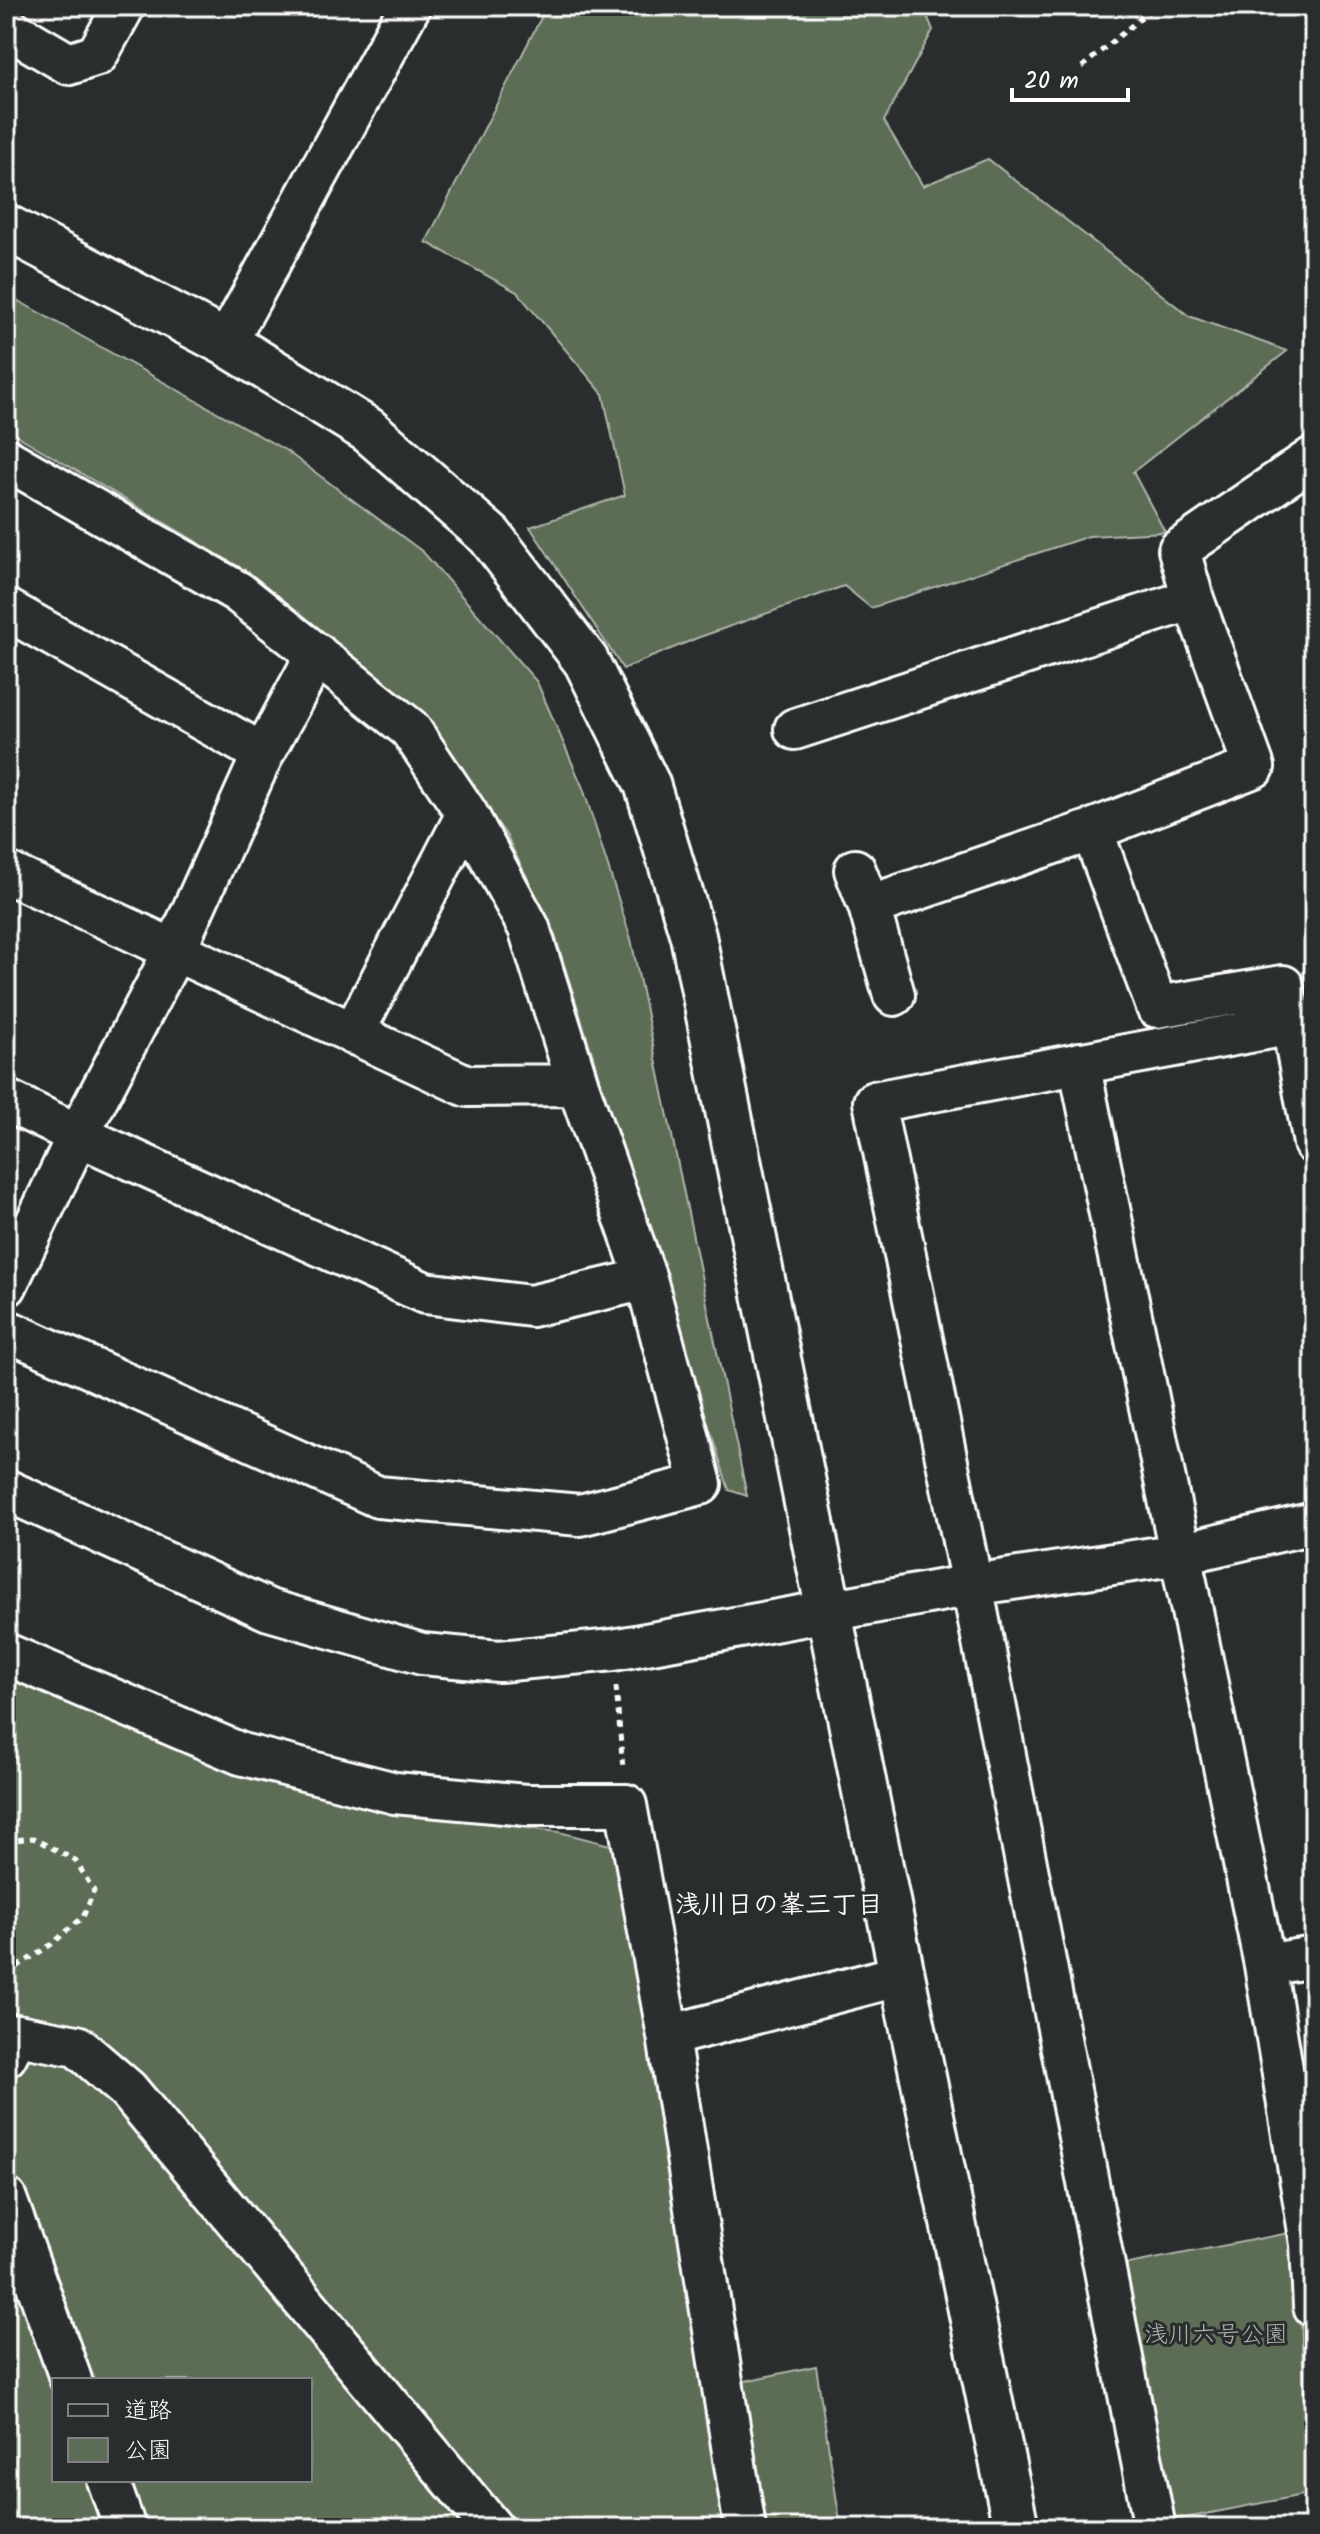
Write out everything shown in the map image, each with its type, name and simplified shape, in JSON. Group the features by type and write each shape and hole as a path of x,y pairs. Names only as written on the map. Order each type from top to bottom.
{"street":[{"path":"6,27 69,64 97,55 124,6"},
{"path":"226,343 410,6"},
{"path":"6,227 226,343 368,430 490,536 586,661 647,784 693,936 1010,2511 1016,2528"},
{"path":"894,995 862,888 1092,830 1254,767 1193,599 1179,550 1314,457"},
{"path":"6,459 238,592 410,729 467,814 529,928 578,1085 646,1279 701,1484 580,1515 378,1497 6,1330"},
{"path":"795,729 1193,599"},
{"path":"6,609 263,754"},
{"path":"6,1286 78,1135 174,952 263,754 317,654"},
{"path":"353,1034 467,814"},
{"path":"1092,830 1157,1007 1283,986 1314,1143"},
{"path":"6,872 467,1086 578,1085"},
{"path":"1155,2528 972,1585 874,1102 1292,1024"},
{"path":"1079,1063 1265,1965 1311,2244 1314,2306"},
{"path":"6,1100 425,1293 531,1306 646,1279"},
{"path":"6,1490 269,1610 422,1654 499,1661 613,1650 972,1585 1180,1554 1314,1523"},
{"path":"6,1654 241,1754 395,1793 526,1805 626,1805 668,2036 745,2528"},
{"path":"1265,1965 1314,1957"},
{"path":"668,2036 902,1975"},
{"path":"6,2056 17,2035 77,2046 128,2090 492,2528"},
{"path":"6,2199 70,2378"},
{"path":"109,2482 125,2528"}],"path":[{"path":"1082,67 1155,6"},
{"path":"613,1650 626,1805"},
{"path":"6,1841 33,1838 75,1860 94,1891 83,1917 52,1944 6,1974"}],"green space":[{"path":"547,6 923,6 933,30 884,121 923,186 988,159 1189,316 1287,351 1133,472 1165,532 1089,536 871,608 844,586 697,638 623,669 530,527 625,495 603,394 517,292 426,242"},
{"path":"6,294 285,450 423,552 537,682 583,788 631,939 747,1496 729,1490 554,932 505,833 399,695 246,571 6,429"},
{"path":"6,1674 232,1768 467,1821 559,1832 618,1847 711,2388 816,2366 841,2528 6,2528"},
{"name":"浅川六号公園","path":"1289,2233 1300,2288 1308,2494 1165,2522 1118,2266"}],"district":[{"name":"浅川日の峯三丁目","path":"779,1904"}]}
